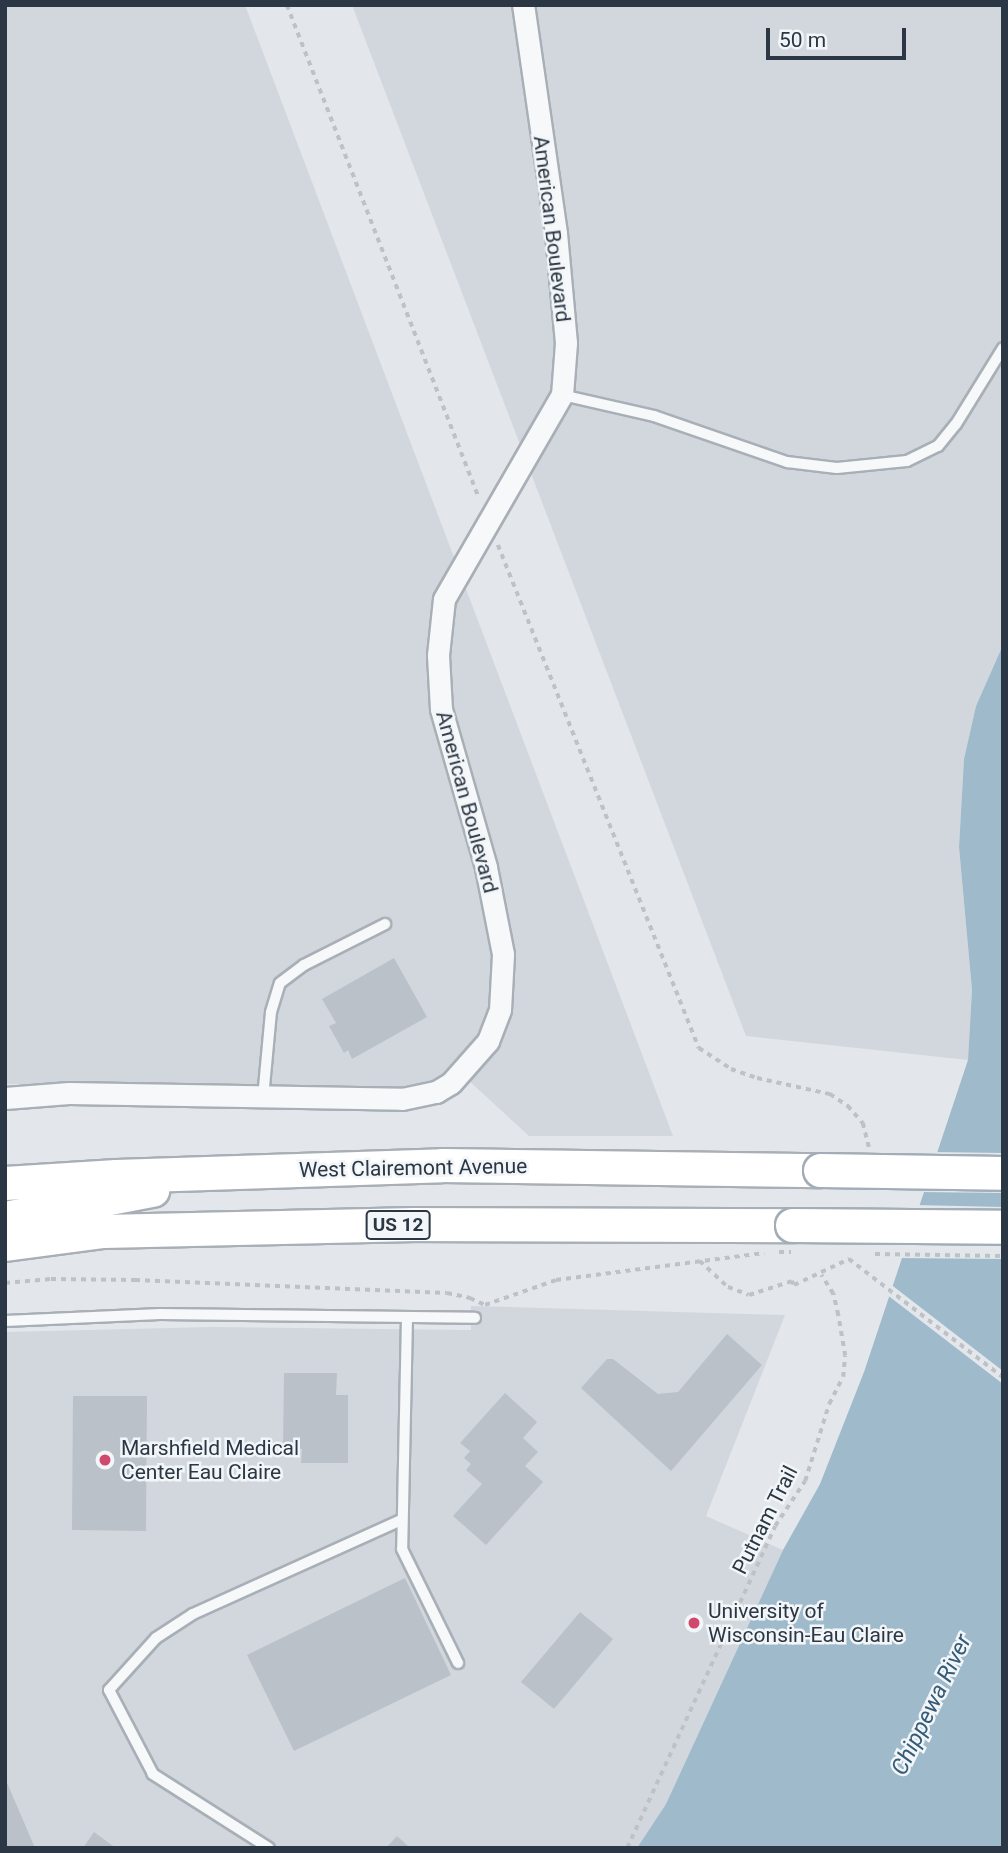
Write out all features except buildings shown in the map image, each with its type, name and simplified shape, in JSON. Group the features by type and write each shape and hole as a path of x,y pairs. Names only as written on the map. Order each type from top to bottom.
{"main road":[{"name":"West Clairemont Avenue","path":"5,1183 442,1165 1003,1173"},
{"path":"5,1218 237,1172"},
{"name":"US 12","path":"5,1244 103,1231 415,1224 788,1243 1003,1227"}],"street":[{"name":"American Boulevard","path":"5,1098 69,1093 387,1101 425,1095 451,1083 488,1041 500,1010 503,954 486,867 441,709 438,655 444,599 562,395 566,343 556,233 523,5"}],"lane":[{"path":"562,395 654,416 787,462 837,468 884,464 907,461 938,446 957,424 1003,348"},
{"path":"263,1098 271,1012 280,983 304,965 384,924"},
{"path":"5,1321 160,1314 475,1318"},
{"path":"407,1318 400,1536 406,1562 458,1663"},
{"path":"269,1848 153,1774 109,1690 156,1638 193,1614 401,1520"}],"path":[{"path":"699,1048 731,1069 757,1078 830,1094 848,1106 863,1123 869,1142 868,1152"},
{"path":"5,1283 51,1279 135,1280 433,1293 470,1298 485,1305 556,1280 700,1261 788,1243"},
{"path":"858,1253 845,1251 849,1259 1003,1377"},
{"path":"871,1254 1003,1256"},
{"path":"700,1261 719,1280 738,1293 761,1293 792,1281 794,1285 821,1275 849,1259"},
{"name":"Putnam Trail","path":"627,1848 775,1527 805,1481 829,1404 843,1377 845,1356 838,1314 833,1294 821,1275"}],"shaded area":[{"path":"5,5 245,5 673,1136 529,1136 455,1068 421,1085 409,1087 5,1084"},
{"path":"352,5 1003,5 1003,645 976,706 964,759 959,847 972,990 968,1060 746,1036"},
{"path":"471,1306 785,1315 706,1516 783,1550 666,1804 637,1848 5,1848 5,1332 212,1327 471,1330"}],"water":[{"name":"Chippewa River","path":"1003,645 1003,1848 637,1848 666,1804 783,1550 820,1484 864,1372 968,1060 972,990 959,847 964,759 976,706"}],"pier":[{"path":"933,1152 1003,1153 1003,1193 920,1192"},
{"path":"915,1205 1003,1207 1003,1259 898,1258"},
{"path":"889,1283 1003,1371 1003,1384 886,1294"}],"place":[{"name":"Marshfield Medical Center Eau Claire","path":"105,1460"},
{"name":"University of Wisconsin-Eau Claire","path":"694,1623"}]}
